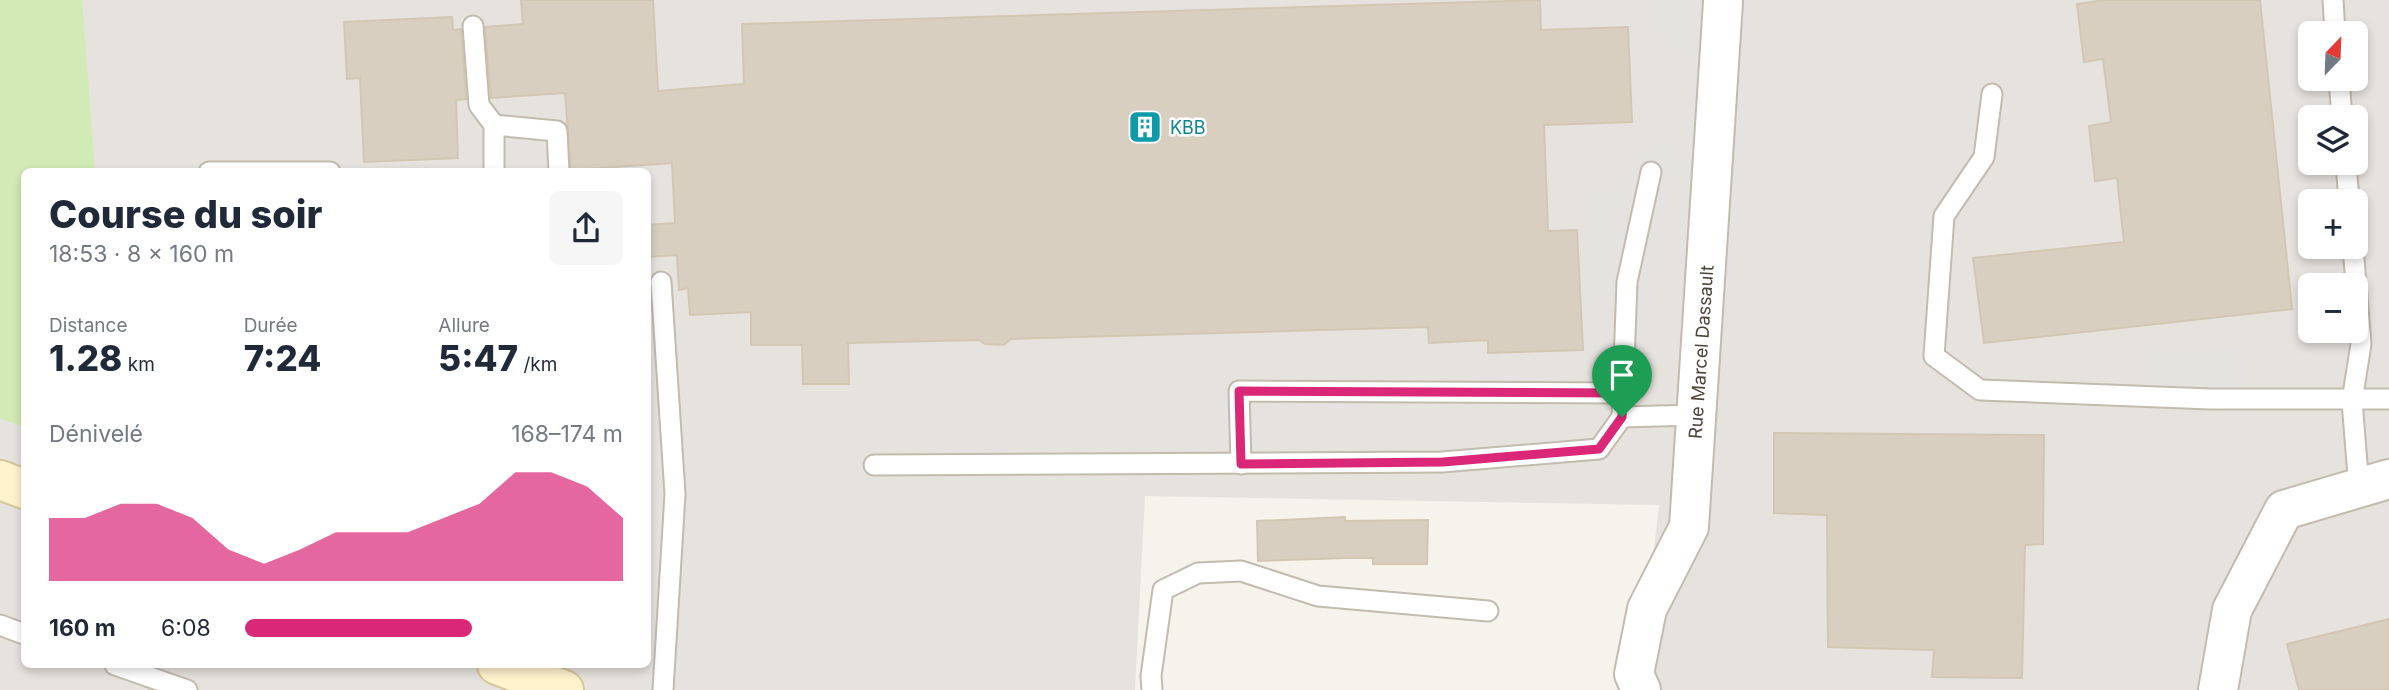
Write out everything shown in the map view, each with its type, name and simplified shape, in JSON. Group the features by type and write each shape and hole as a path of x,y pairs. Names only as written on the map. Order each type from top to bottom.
{"main road":[{"path":"0,480 21,488"},
{"path":"505,668 564,690"}],"street":[{"name":"Rue Marcel Dassault","path":"1642,690 1634,674 1647,608 1689,527 1723,2"},
{"path":"2218,690 2232,610 2284,510 2374,484"}],"lane":[{"path":"2333,0 2334,21"},
{"path":"473,26 479,105 494,125 495,168"},
{"path":"1992,94 1984,157 1944,216 1934,356 1980,390 2352,401 2389,399"},
{"path":"494,125 556,131 559,168"},
{"path":"874,465 1443,462 1599,449 1622,417 1627,282 1651,172"},
{"path":"2354,259 2361,344 2352,401 2374,484"},
{"path":"661,282 675,494 663,690"},
{"path":"1241,464 1239,391 1623,393"},
{"path":"1622,417 1697,415"},
{"path":"1152,690 1151,676 1163,590 1198,573 1241,571 1318,596 1488,611"},
{"path":"0,625 21,633"},
{"path":"124,668 187,690"}],"shaded area":[{"path":"0,0 2389,0 2389,690 1648,690 1654,548 1659,505 1145,496 1135,690 0,690"},
{"path":"1644,0 1753,0 1749,52 1728,58 1751,56 1733,301 1674,305 1690,71 1689,62 1657,45 1645,23"},
{"path":"1641,139 1680,146 1647,355 1589,354 1583,191 1615,185 1635,157"},
{"path":"2144,346 2250,348 2247,414 2141,406"}],"green space":[{"path":"0,0 82,0 95,168 21,168 21,426 0,418"}],"building":[{"name":"KBB","path":"521,0 653,0 658,91 744,84 742,24 1540,0 1541,30 1628,27 1632,122 1544,125 1548,231 1577,230 1583,350 1488,353 1488,340 1429,343 1428,327 1011,339 1004,345 985,344 979,340 848,343 849,384 803,384 802,345 751,345 751,312 690,315 688,288 679,290 677,255 651,257 651,225 675,223 672,163 571,168 565,93 491,98 485,27 523,24"},
{"path":"2105,0 2260,0 2292,309 1984,343 1973,258 2124,242 2117,178 2095,181 2089,126 2111,122 2103,59 2084,62 2077,4"},
{"path":"452,17 453,30 461,29 466,99 456,100 458,158 364,162 360,78 347,79 344,22"},
{"path":"1774,433 2044,435 2043,544 2025,545 2022,678 1932,677 1934,650 1828,647 1827,515 1774,513"},
{"path":"1345,517 1345,521 1428,520 1427,564 1373,564 1373,558 1258,561 1257,521"},
{"path":"2389,619 2389,690 2299,690 2287,644"}],"place":[{"name":"KBB","path":"1145,127"}],"route":[{"path":"1239,391 1623,393 1622,417 1599,449 1443,462 1241,464 1239,391"}]}
